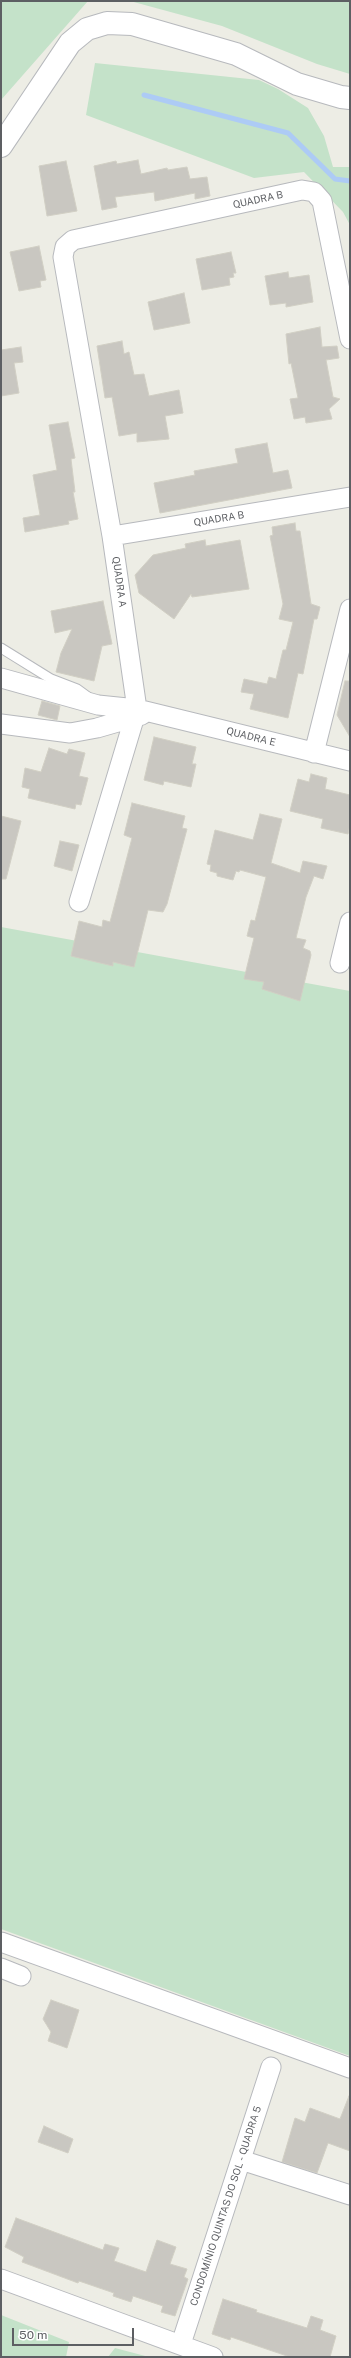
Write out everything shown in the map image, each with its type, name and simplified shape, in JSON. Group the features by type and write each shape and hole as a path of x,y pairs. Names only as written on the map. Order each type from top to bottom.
{"street":[{"path":"1,146 70,43 87,29 107,23 132,24 229,51 297,84 341,97 350,98"},
{"name":"QUADRA B","path":"63,257 65,247 73,240 302,190 314,192 322,201 350,339"},
{"name":"QUADRA A","path":"63,257 112,536 141,713 78,902"},
{"name":"QUADRA B","path":"112,536 350,497"},
{"path":"314,753 350,609"},
{"name":"QUADRA E","path":"1,678 98,705 141,713 350,761"},
{"path":"1,724 70,733 97,728 141,713"},
{"path":"340,962 350,922"},
{"path":"1,1942 350,2068"},
{"path":"1,1968 21,1976"},
{"name":"CONDOMÍNIO QUINTAS DO SOL - QUADRA 5","path":"181,2344 271,2067"},
{"path":"241,2160 350,2195"},
{"path":"1,2279 91,2314 181,2344 214,2357"}],"lane":[{"path":"1,648 51,679 77,688 98,705"}],"green space":[{"path":"1,1 88,1 1,100"},
{"path":"130,1 350,1 350,74 317,64 222,26"},
{"path":"95,63 259,80 278,89 308,108 324,136 333,167 350,167 350,225 343,212 304,172 254,178 86,115"},
{"path":"1,927 350,991 350,2056 1,1929"},
{"path":"1,2315 69,2342 66,2357 1,2357"},
{"path":"115,2348 149,2357 108,2357"}],"building":[{"path":"138,160 141,174 167,168 168,170 187,167 190,179 207,177 210,196 195,199 195,193 155,201 154,192 115,197 117,207 102,210 94,166 116,161 117,164"},
{"path":"66,161 77,211 47,216 39,166"},
{"path":"39,246 46,280 40,281 41,287 19,291 10,252"},
{"path":"231,252 236,273 233,273 234,277 229,278 230,285 202,290 196,259"},
{"path":"288,272 289,278 309,275 313,302 286,307 286,303 270,305 265,276"},
{"path":"184,293 190,323 154,330 148,302"},
{"path":"320,327 322,347 337,346 339,358 326,360 333,397 340,399 329,409 332,419 306,423 305,417 294,419 290,399 298,398 291,363 289,364 286,334"},
{"path":"122,341 124,354 129,352 134,375 144,374 149,396 179,390 183,413 165,416 169,439 137,442 137,433 119,436 112,397 105,398 97,346"},
{"path":"21,347 23,362 14,363 19,393 1,396 1,350"},
{"path":"68,422 75,458 71,459 75,492 73,492 78,519 68,521 69,524 25,532 23,518 40,515 33,475 57,470 49,425"},
{"path":"267,443 273,473 288,470 292,488 160,513 154,483 195,475 194,471 238,463 235,449"},
{"path":"295,523 296,531 300,531 311,604 320,607 317,619 314,619 303,674 298,673 288,718 250,709 254,694 241,692 244,679 267,684 269,677 276,679 283,650 286,650 293,622 279,619 283,604 270,536 273,535 272,527"},
{"path":"205,540 206,546 240,540 249,589 192,597 191,594 174,619 139,593 135,575 153,555 186,548 185,544"},
{"path":"103,601 112,644 102,646 94,681 56,672 61,653 72,629 55,633 51,611"},
{"path":"345,681 350,681 350,737 337,715"},
{"path":"42,701 60,706 57,720 38,715"},
{"path":"154,737 196,747 192,764 196,764 191,787 164,781 163,785 144,780"},
{"path":"49,748 67,754 69,749 85,753 79,776 88,778 81,805 76,804 75,809 28,798 30,789 22,787 25,768 41,772"},
{"path":"311,774 327,778 325,789 350,795 350,825 348,834 321,828 323,819 290,811 298,779 309,782"},
{"path":"132,803 185,816 182,828 187,829 167,904 163,912 148,910 134,967 113,962 113,966 71,956 79,921 102,927 103,920 110,922 132,838 124,835"},
{"path":"260,814 282,819 271,863 300,873 303,861 327,866 323,879 314,876 306,897 296,938 306,940 303,948 310,951 311,955 300,1001 262,989 264,982 244,979 254,938 247,936 251,920 255,921 266,877 240,870 239,872 236,871 233,880 217,876 217,873 210,871 211,865 207,864 215,830 253,840"},
{"path":"1,816 21,821 6,879 1,879"},
{"path":"60,841 79,845 72,871 54,866"},
{"path":"51,2000 79,2010 67,2048 48,2041 51,2032 43,2019"},
{"path":"349,2096 350,2151 328,2143 317,2173 282,2162 295,2118 305,2122 310,2108 340,2119"},
{"path":"44,2126 73,2139 68,2153 38,2142"},
{"path":"16,2218 103,2250 105,2244 119,2248 114,2261 146,2272 157,2240 176,2247 170,2264 187,2269 184,2277 188,2279 175,2316 161,2312 163,2306 133,2296 131,2302 113,2296 114,2293 79,2281 78,2283 22,2262 24,2257 5,2247"},
{"path":"223,2299 257,2310 256,2312 307,2328 311,2316 323,2320 320,2330 336,2336 330,2357 290,2357 231,2337 230,2340 212,2334"}],"waterway":[{"path":"144,95 288,133 335,179 350,181"}]}
